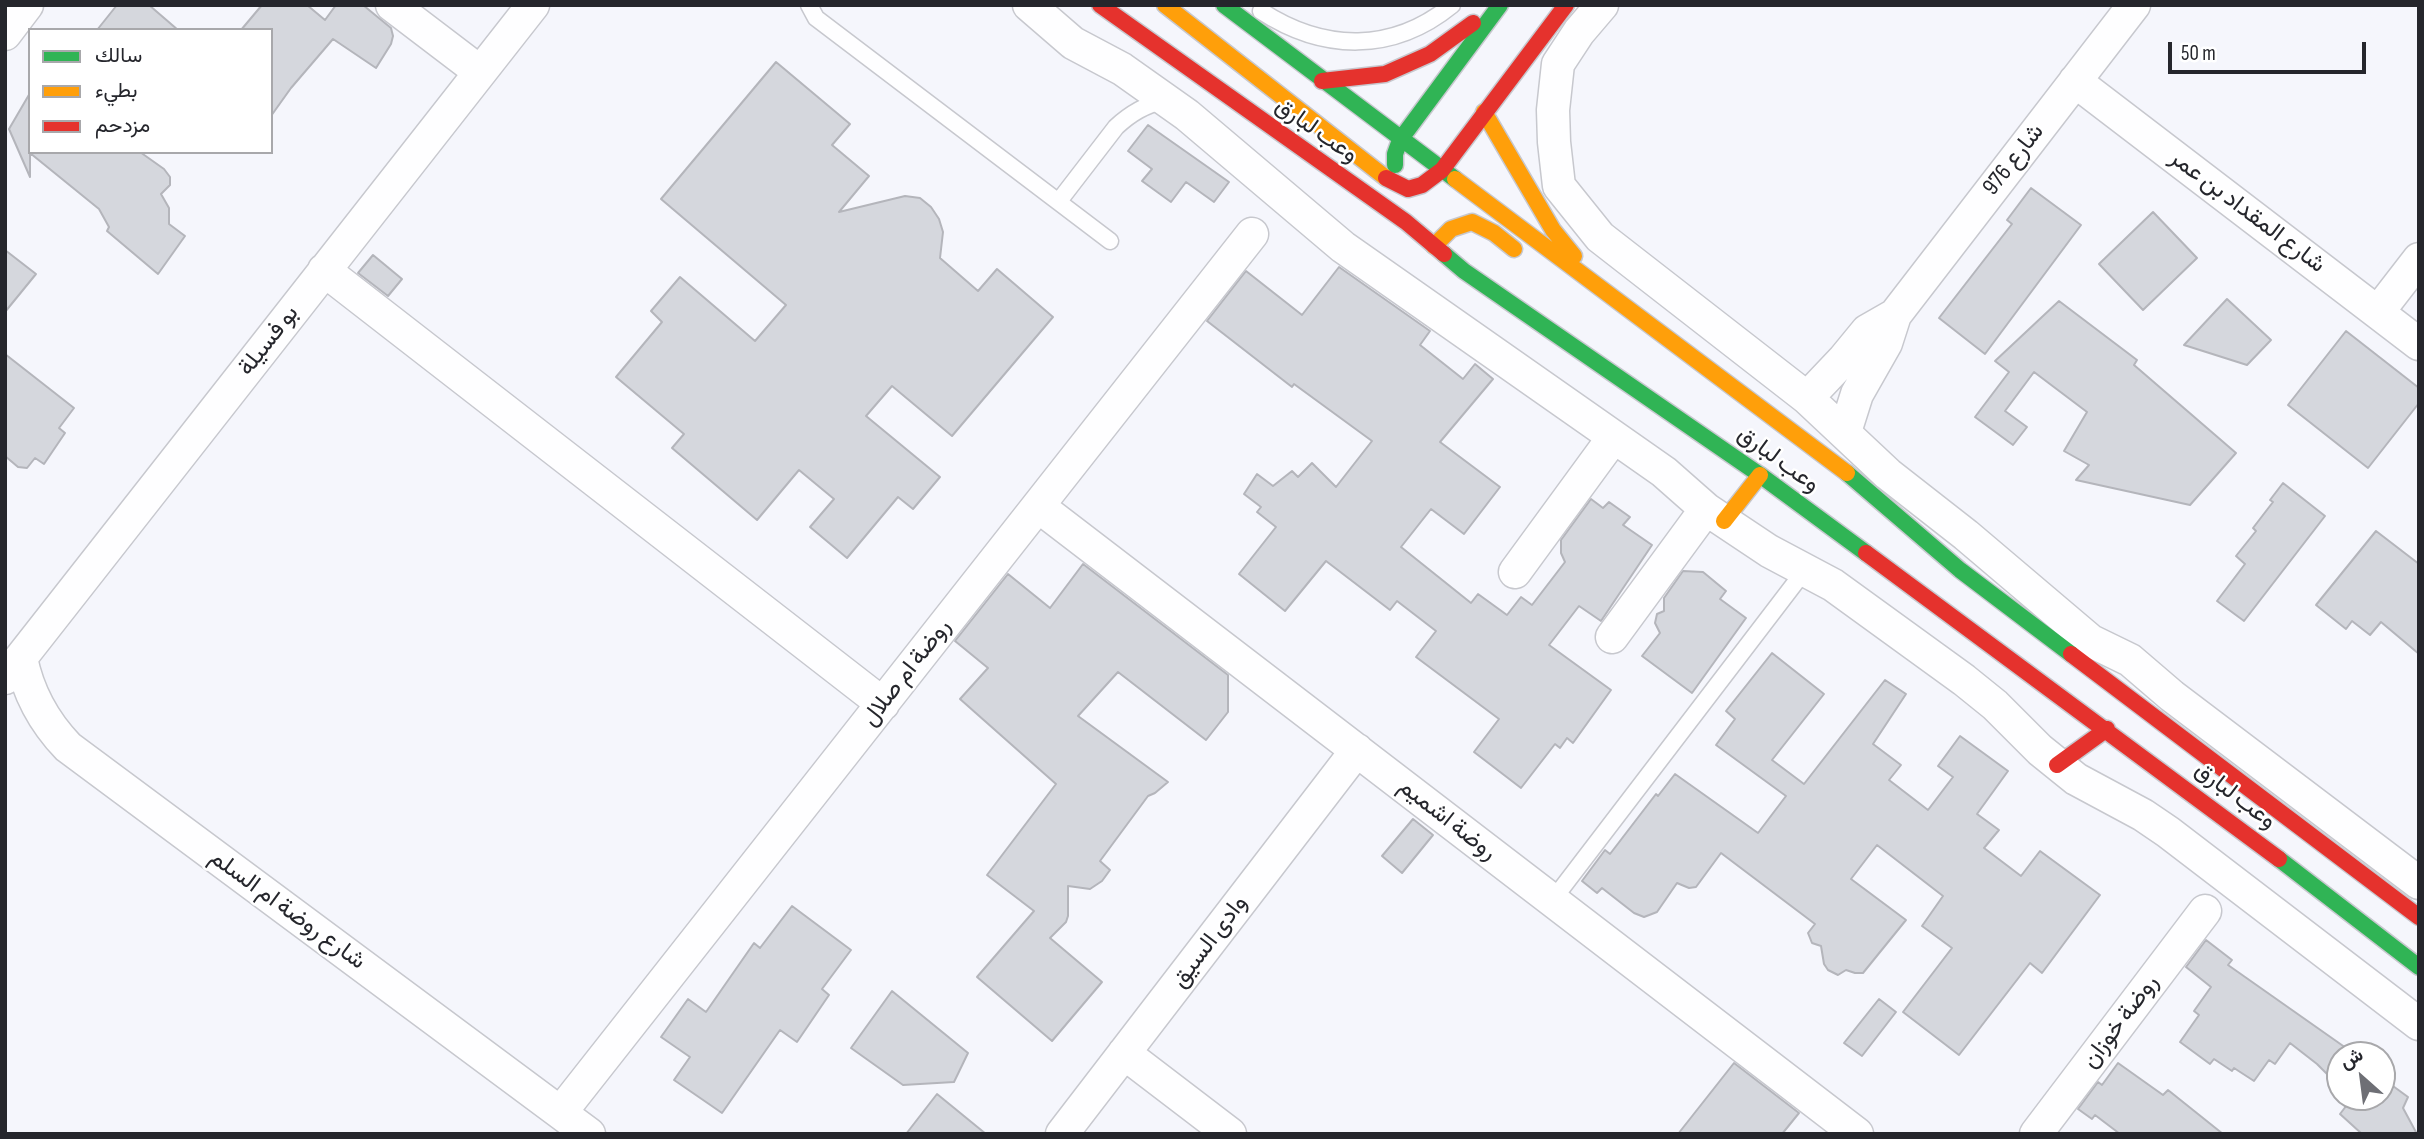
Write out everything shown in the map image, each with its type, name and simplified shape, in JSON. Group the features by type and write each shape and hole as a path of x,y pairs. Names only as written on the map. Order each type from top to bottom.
{"street":[{"path":"5,34 27,5"},
{"path":"392,5 480,72"},
{"name":"بو فسيلة","path":"13,668 533,5"},
{"path":"1029,5 1073,43 1122,69 1187,115 1352,254 1664,472 1715,515 1769,551 1833,585 1964,680 1995,705 2057,765 2090,788 2144,816 2419,1024"},
{"name":"وعب لبارق","path":"1100,5 1412,228 1464,271 1760,475 2219,811 2419,967"},
{"path":"1165,5 1382,176 1408,189 1422,185 1442,170 1566,5"},
{"name":"وعب لبارق","path":"1224,5 1855,479 1960,570 2419,917"},
{"path":"1322,81 1385,74 1430,54 1493,5"},
{"path":"1412,228 1398,186 1395,155 1400,139 1500,5"},
{"path":"1602,5 1579,32 1558,64 1553,110 1559,186 1600,237 1807,398 1888,474 2091,641 2130,660 2172,696 2411,871"},
{"name":"شارع 976","path":"1845,432 1857,394 1886,342 1895,315 2133,5"},
{"name":"شارع المقداد بن عمر","path":"2075,81 2419,344"},
{"path":"1484,112 1553,230 1602,290"},
{"path":"1267,184 1256,208 1252,234 1277,226 1299,212"},
{"path":"1434,246 1451,229 1472,222 1494,233 1527,260"},
{"name":"روضة ام صلال","path":"561,1112 1252,234"},
{"path":"2378,312 2419,259"},
{"path":"324,270 883,704"},
{"name":"شارع 976","path":"1807,398 1867,331 1895,315"},
{"path":"1633,333 1736,391"},
{"path":"1515,572 1613,438"},
{"path":"1612,637 1715,515 1760,475"},
{"name":"روضة اشميم","path":"1038,506 1857,1134"},
{"name":"شارع روضة ام السلم","path":"13,668 25,678 42,715 68,747 589,1134"},
{"path":"2137,702 2172,696"},
{"path":"2057,765 2108,729"},
{"name":"وادى السيق","path":"1062,1134 1357,750"},
{"path":"2210,865 2202,887 2205,911 2227,905 2244,891"},
{"name":"روضة خوزان","path":"2036,1134 2205,911"},
{"path":"1124,1053 1230,1134"}],"lane":[{"path":"809,5 816,18 1110,241"},
{"path":"1253,5 1273,19 1303,33 1348,42 1395,37 1418,29 1452,5"},
{"path":"1059,201 1126,117 1151,103 1165,100"},
{"path":"1552,901 1805,570"}],"building":[{"path":"117,5 149,5 176,28 99,28"},
{"path":"262,5 307,5 325,20 336,5 363,5 391,28 393,36 376,68 333,39 273,113 273,28 243,28"},
{"path":"776,62 850,124 832,145 869,176 839,212 905,196 920,198 931,207 939,219 943,232 940,258 978,291 997,269 1053,317 952,436 892,386 866,416 940,477 913,509 898,497 847,558 810,527 834,499 799,470 757,520 672,448 684,434 616,377 662,322 651,311 680,277 755,341 786,305 661,199"},
{"path":"28,96 30,177 9,129"},
{"path":"1148,125 1229,182 1214,202 1186,182 1171,202 1142,181 1152,169 1128,151"},
{"path":"31,154 143,154 164,169 170,177 170,185 161,194 169,208 169,224 185,236 158,274 107,231 109,227 99,209"},
{"path":"2031,188 2081,225 1985,354 1939,318 2012,224 2007,220"},
{"path":"2153,212 2197,258 2143,310 2099,264"},
{"path":"5,250 36,274 5,312"},
{"path":"373,255 402,279 388,296 358,273"},
{"path":"1339,267 1430,331 1420,345 1463,379 1475,364 1493,379 1440,442 1500,487 1464,534 1431,509 1401,547 1471,603 1478,594 1507,615 1521,597 1532,605 1565,562 1561,553 1561,540 1591,499 1603,508 1609,502 1630,517 1623,525 1652,545 1601,621 1579,606 1549,645 1611,690 1573,743 1567,738 1560,748 1555,744 1521,788 1474,752 1499,719 1416,657 1436,631 1397,601 1390,610 1326,561 1285,611 1239,574 1276,527 1257,512 1261,507 1244,494 1257,474 1273,486 1292,471 1298,477 1312,463 1336,487 1372,441 1294,384 1292,387 1207,321 1246,271 1302,315"},
{"path":"2227,299 2271,340 2247,365 2184,345"},
{"path":"2059,301 2137,360 2134,365 2236,453 2190,505 2076,480 2089,465 2064,451 2087,412 2034,372 2005,411 2027,427 2013,445 1975,417 2009,372 1995,361"},
{"path":"2346,331 2419,388 2419,403 2368,468 2288,405"},
{"path":"5,354 74,408 59,428 65,433 44,464 35,458 27,468 18,467 5,456"},
{"path":"2283,483 2325,516 2244,621 2217,601 2245,564 2236,556 2256,531 2253,528 2273,502 2270,500"},
{"path":"2376,531 2419,564 2419,654 2381,622 2370,635 2352,621 2346,629 2316,605"},
{"path":"1083,564 1228,675 1228,712 1206,740 1118,672 1078,716 1168,782 1148,796 1100,861 1110,870 1102,881 1090,889 1068,886 1066,922 1050,938 1102,982 1052,1041 977,977 1034,911 987,875 1056,784 960,699 988,668 955,641 1008,574 1050,608"},
{"path":"1683,571 1703,572 1726,591 1720,599 1746,618 1692,693 1642,656 1660,633 1655,623 1657,614 1664,611 1664,598"},
{"path":"1772,653 1824,694 1772,760 1804,784 1885,680 1906,694 1873,744 1901,765 1889,780 1928,810 1953,777 1938,766 1960,736 2008,771 1977,814 1999,830 1984,848 2021,876 2040,851 2100,895 2042,973 2030,963 1959,1055 1903,1012 1952,948 1922,926 1943,896 1877,845 1851,879 1906,920 1863,973 1846,970 1838,975 1828,970 1824,964 1821,946 1812,943 1808,933 1815,924 1721,853 1696,887 1689,888 1677,883 1657,912 1644,917 1634,913 1602,888 1597,893 1582,881 1605,850 1610,854 1656,794 1658,796 1675,774 1758,833 1786,796 1716,745 1735,719 1726,711"},
{"path":"1413,819 1433,835 1402,873 1382,856"},
{"path":"792,906 851,950 822,989 829,995 797,1042 780,1030 722,1113 674,1080 690,1057 661,1037 688,999 706,1012 754,943 760,948"},
{"path":"2206,940 2232,960 2228,965 2336,1041 2326,1041 2326,1073 2290,1043 2275,1064 2269,1060 2254,1081 2214,1059 2210,1064 2180,1042 2199,1015 2194,1011 2211,987 2186,967"},
{"path":"892,991 968,1053 954,1082 903,1085 851,1048"},
{"path":"1879,999 1896,1012 1862,1056 1844,1043"},
{"path":"1734,1063 1799,1113 1782,1134 1678,1134"},
{"path":"2118,1063 2163,1095 2168,1090 2223,1134 2120,1134 2095,1115 2092,1119 2078,1109 2098,1082 2102,1085"},
{"path":"2396,1088 2408,1097 2403,1108 2417,1134 2362,1134 2340,1114 2342,1111 2396,1111"},
{"path":"937,1094 986,1134 906,1134"}],"traffic: fast":[{"path":"1224,5 1455,179"},
{"path":"1395,165 1395,154 1400,140 1500,5"},
{"path":"1444,254 1464,271 1760,475 1866,553"},
{"path":"1847,473 1960,570 2071,654"},
{"path":"2279,859 2419,967"}],"traffic: slow":[{"path":"1165,5 1386,178"},
{"path":"1484,112 1553,230 1574,256"},
{"path":"1455,179 1847,473"},
{"path":"1434,246 1451,229 1472,222 1494,233 1514,249"},
{"path":"1724,521 1760,475"}],"traffic: jam":[{"path":"1100,5 1406,222 1444,254"},
{"path":"1386,178 1408,189 1422,185 1442,170 1566,5"},
{"path":"1322,81 1385,74 1430,54 1473,23"},
{"path":"1866,553 2279,859"},
{"path":"2071,654 2419,917"},
{"path":"2057,765 2107,729"}]}
